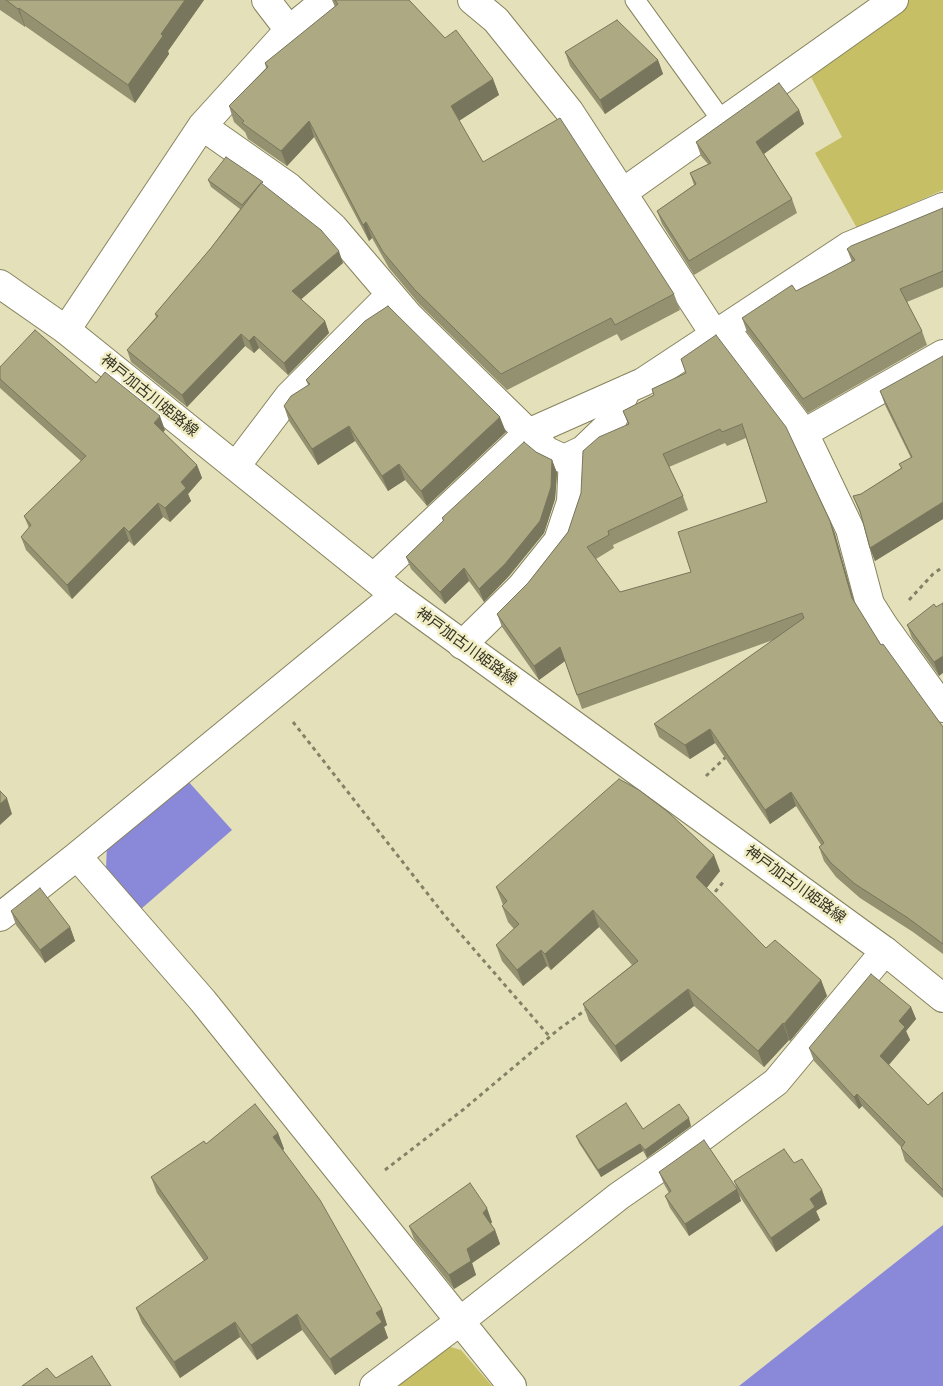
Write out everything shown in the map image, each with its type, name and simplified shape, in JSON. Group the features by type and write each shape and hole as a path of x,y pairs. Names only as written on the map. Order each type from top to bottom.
{"street":[{"path":"266,0 289,30"},
{"path":"66,330 202,126 289,30 326,0"},
{"path":"472,0 496,20 569,111 622,193 720,331 804,433 850,529 870,604 943,708"},
{"path":"622,193 894,0"},
{"path":"202,126 289,187 333,227 409,316 547,451 564,459 583,450 610,423 627,389"},
{"path":"374,577 528,433 643,382 849,246 943,207"},
{"name":"神戸加古川姫路線","path":"0,284 66,330 395,595 885,951 943,998"},
{"path":"236,466 289,396 390,296"},
{"path":"804,433 943,354"},
{"path":"462,645 521,587 558,541 571,502 573,455"},
{"path":"0,917 395,595"},
{"path":"77,856 203,1001 512,1386"},
{"path":"374,1386 459,1322 619,1196 674,1158 776,1082 885,951"}],"lane":[{"path":"635,0 723,122"}],"path":[{"path":"884,626 933,574 943,567"},
{"path":"272,696 445,916 550,1038"},
{"path":"680,801 733,751"},
{"path":"704,905 749,851"},
{"path":"357,1192 464,1109 591,1006"}],"shaded area":[{"path":"907,0 943,0 943,190 886,215 858,230 815,153 842,137 808,71"},
{"path":"187,780 232,830 141,909 106,869 107,843"},
{"path":"943,1225 943,1386 739,1386"},
{"path":"440,1344 461,1350 492,1386 387,1386"}],"building":[{"path":"6,0 185,0 161,34 163,36 128,85"},
{"path":"335,0 409,0 445,38 456,30 493,79 451,106 483,162 560,118 674,294 615,325 611,318 501,374 415,290 383,252 366,222 363,225 309,121 281,151 242,123 244,121 229,106 268,67 265,63 338,4"},
{"path":"617,20 658,60 600,100 565,52"},
{"path":"779,83 799,110 756,142 792,199 689,261 657,211 696,184 690,173 711,163 696,142"},
{"path":"226,157 263,182 242,205 208,180"},
{"path":"261,183 321,230 339,251 292,291 325,321 284,363 254,336 249,341 241,334 182,395 127,350 158,316 155,314 211,248"},
{"path":"943,208 943,271 900,289 922,331 803,399 742,318 792,285 796,291 855,260 847,249 851,246"},
{"path":"388,306 500,417 421,491 399,464 382,476 349,426 312,449 284,406 291,396 310,384 306,380 365,321"},
{"path":"35,330 96,383 105,372 160,416 154,423 197,465 181,482 186,488 165,508 158,503 129,532 124,527 67,585 21,537 31,525 24,516 86,456 0,379 0,367"},
{"path":"716,335 786,427 830,521 852,598 881,645 883,644 943,727 943,944 908,918 855,884 831,863 819,847 824,843 791,792 765,810 710,729 685,745 654,724 804,618 802,613 577,695 560,647 534,666 497,614 528,583 568,532 581,493 583,451 599,437 629,424 623,411 654,395 652,389 686,373 681,359","holes":["742,424 767,502 678,532 691,572 620,592 587,547 609,535 608,531 683,496 663,454 720,429 722,432"]},
{"path":"943,356 943,502 870,548 860,511 853,496 861,494 902,468 899,464 912,457 880,391"},
{"path":"524,442 536,452 552,460 551,487 540,521 505,564 479,589 464,568 440,592 406,557 444,520 442,518"},
{"path":"943,603 943,656 934,662 907,625 934,604 936,607"},
{"path":"619,779 639,790 668,812 714,855 696,877 766,948 775,940 821,980 784,1024 758,1051 688,989 615,1046 583,1004 638,961 593,910 545,954 541,950 517,970 496,945 519,924 502,906 507,901 496,887"},
{"path":"0,791 7,798 0,804"},
{"path":"40,888 70,927 40,950 11,911"},
{"path":"871,974 911,1007 899,1021 905,1027 880,1056 928,1105 943,1092 943,1190 901,1148 905,1142 857,1094 854,1097 809,1048"},
{"path":"626,1103 643,1129 679,1104 689,1118 645,1150 640,1144 598,1170 576,1136"},
{"path":"255,1104 278,1133 273,1137 320,1200 382,1309 376,1313 382,1322 330,1359 297,1314 251,1345 235,1322 174,1362 136,1308 208,1258 151,1177 204,1141 206,1144"},
{"path":"704,1140 737,1189 685,1224 665,1196 671,1191 659,1172"},
{"path":"784,1149 794,1163 802,1159 822,1190 810,1199 815,1207 771,1238 734,1181"},
{"path":"470,1183 487,1208 483,1213 495,1230 467,1249 471,1261 449,1275 409,1226"},
{"path":"92,1356 111,1386 22,1386 47,1368 56,1378"}]}
